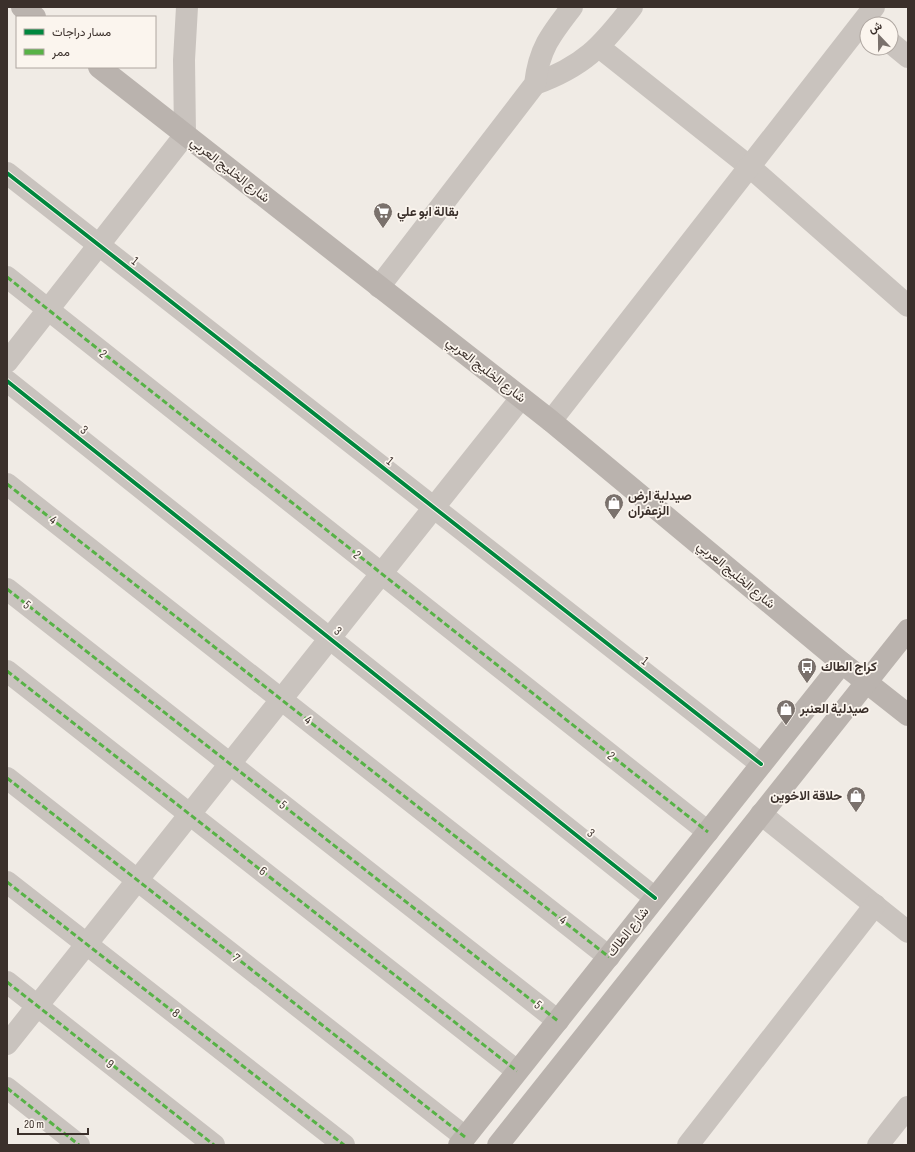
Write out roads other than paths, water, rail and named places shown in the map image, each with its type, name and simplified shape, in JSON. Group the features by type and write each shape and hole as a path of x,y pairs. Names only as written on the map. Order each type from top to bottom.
{"main road":[{"path":"22,7 34,16"},
{"name":"شارع الخليج العربي","path":"100,68 551,421 866,682 908,715"},
{"path":"498,1145 908,630"},
{"name":"شارع الطاك","path":"462,1141 842,662"}],"street":[{"path":"7,362 185,135 184,60 187,7"},
{"path":"535,84 554,77 588,57 599,48 632,7"},
{"path":"379,287 535,84 537,66 543,49 561,11"},
{"path":"551,421 859,28"},
{"path":"599,48 750,167 908,306"},
{"path":"899,50 908,57"},
{"name":"1","path":"7,173 761,764"},
{"name":"2","path":"7,277 708,832"},
{"name":"3","path":"7,381 655,898"},
{"path":"7,1044 521,398"},
{"name":"4","path":"7,484 609,957"},
{"name":"5","path":"7,589 231,763 558,1021"},
{"name":"6","path":"7,671 518,1071"},
{"name":"7","path":"7,778 462,1141"},
{"path":"761,814 908,932"},
{"name":"8","path":"7,882 344,1145"},
{"path":"688,1145 875,905"},
{"name":"9","path":"7,982 214,1145"},
{"path":"7,1088 79,1145"},
{"path":"878,1145 908,1107"}],"place":[{"name":"بقالة ابو علي","path":"383,229"},
{"name":"صيدلية ارض الزعفران","path":"614,520"},
{"name":"كراج الطاك","path":"807,684"},
{"name":"صيدلية العنبر","path":"786,726"},
{"name":"حلاقة الاخوين","path":"856,813"}]}
